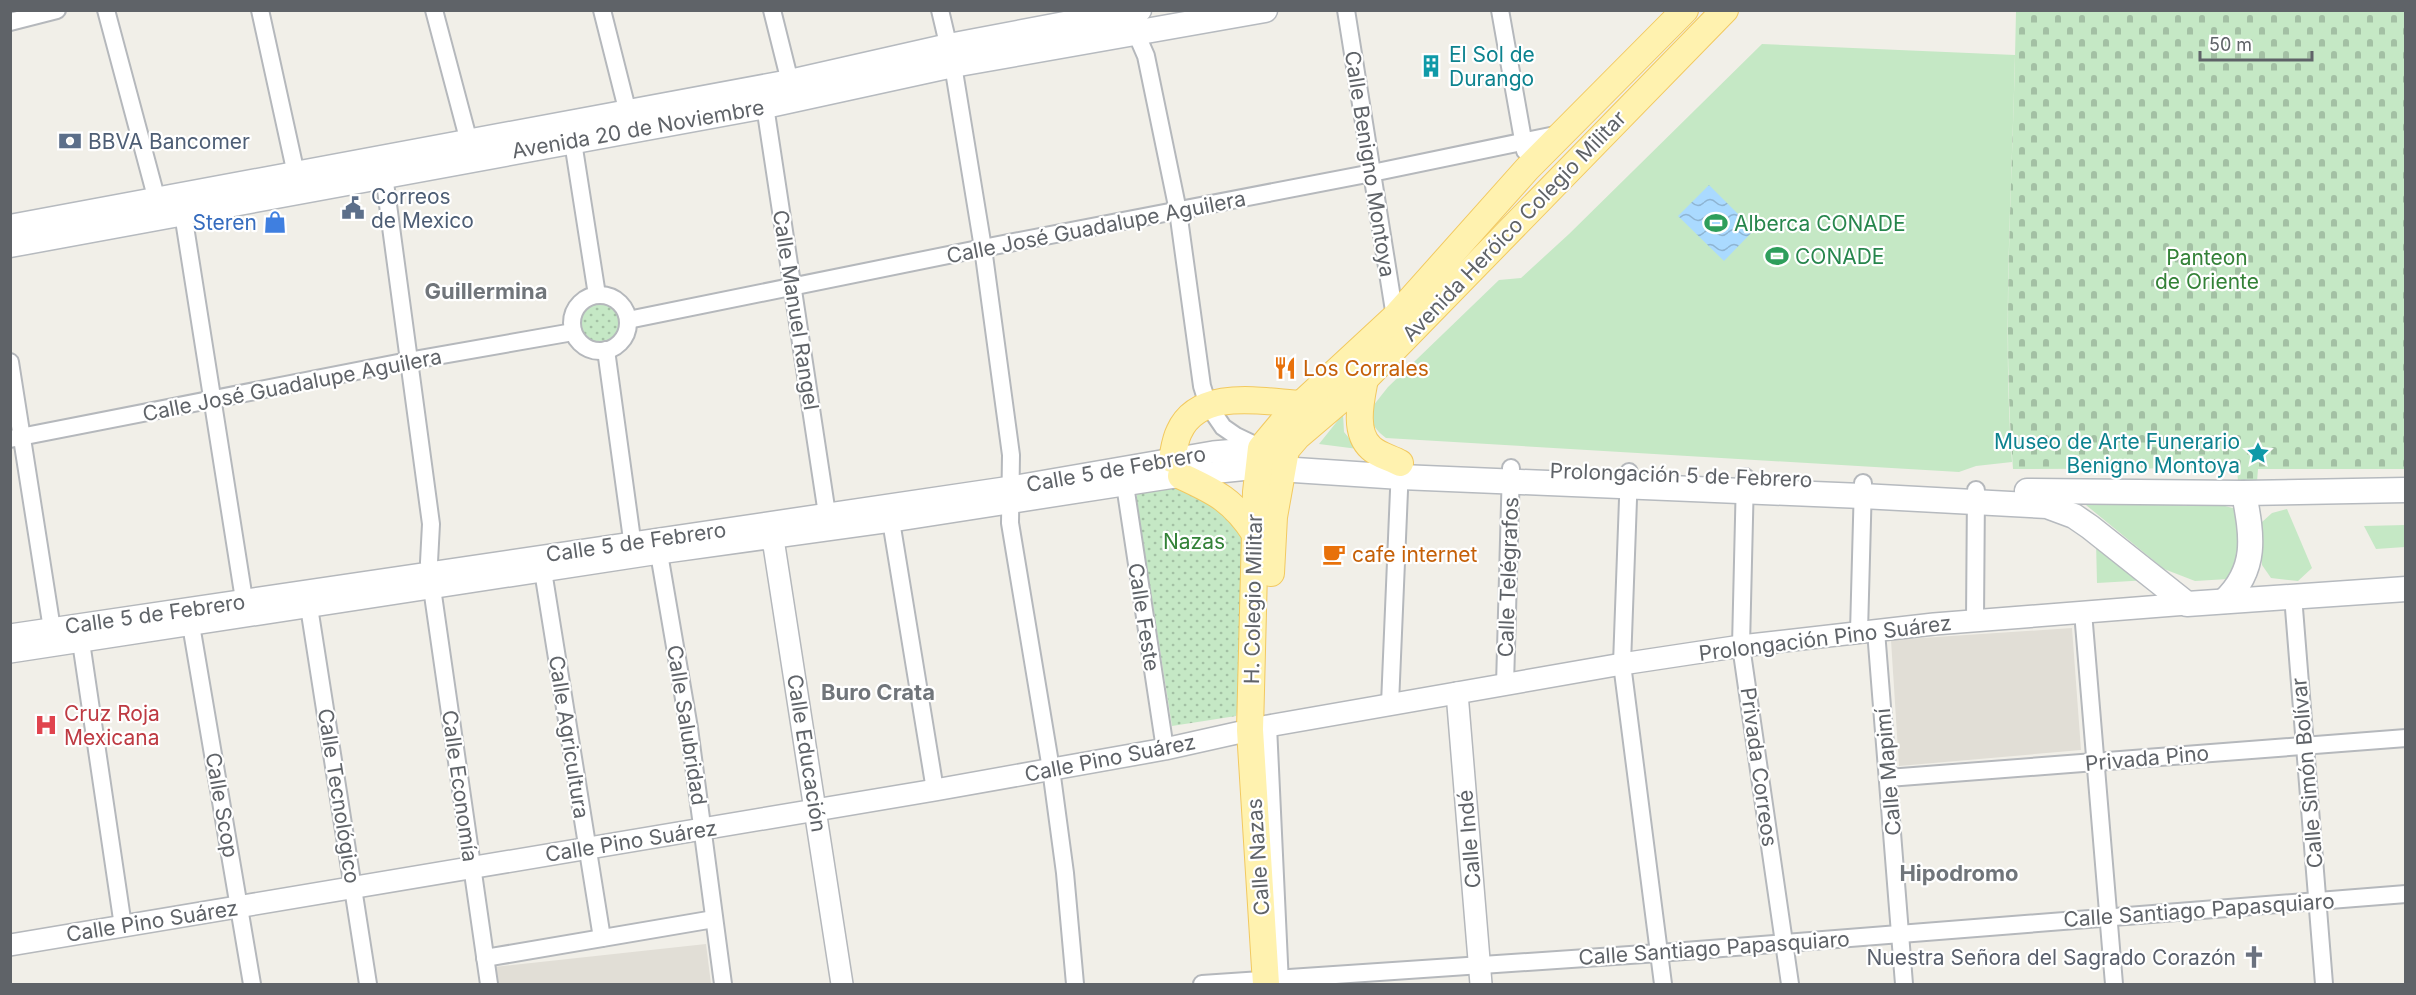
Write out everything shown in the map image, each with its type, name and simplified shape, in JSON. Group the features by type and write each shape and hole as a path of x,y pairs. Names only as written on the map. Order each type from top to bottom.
{"main road":[{"name":"Avenida 20 de Noviembre","path":"10,227 790,82 951,56 1095,39 1138,22 1265,10"},
{"name":"Avenida Heróico Colegio Militar","path":"1272,458 1287,417 1395,317 1527,169 1685,10"},
{"name":"Avenida Heróico Colegio Militar","path":"1272,458 1365,380 1725,10"},
{"name":"Avenida 20 de Noviembre","path":"10,245 765,106 1112,12 1138,22"},
{"path":"1365,380 1360,414 1365,441 1400,470"},
{"path":"1255,534 1230,502 1177,468 1179,432 1193,414 1208,405 1240,401 1302,404"},
{"name":"Prolongación 5 de Febrero","path":"1272,458 1400,470 1976,496 2077,493 2244,493"},
{"name":"H. Colegio Militar","path":"1259,728 1255,534 1272,458"},
{"name":"H. Colegio Militar","path":"1259,728 1277,492 1272,458"},
{"path":"2224,602 2244,576 2250,557 2250,536 2244,493 2406,490"},
{"name":"Prolongación 5 de Febrero","path":"1976,496 2047,506 2063,511 2082,521 2187,604"},
{"name":"Prolongación Pino Suárez","path":"2187,604 2406,589"},
{"name":"Calle Nazas","path":"1259,728 1273,982"}],"street":[{"path":"10,22 57,10"},
{"path":"106,10 153,187 160,198 180,212 187,231 246,608"},
{"path":"260,10 296,174"},
{"path":"434,10 470,142"},
{"path":"602,10 628,112"},
{"path":"772,10 790,82"},
{"path":"940,10 951,56 983,248 1011,455 1010,523 1051,770 1065,873 1075,984"},
{"name":"Calle Benigno Montoya","path":"1346,10 1395,317"},
{"path":"1500,10 1527,169"},
{"path":"1138,22 1178,211 1198,369 1208,405 1223,427 1272,458"},
{"name":"Calle Manuel Rangel","path":"765,106 827,514"},
{"name":"Calle José Guadalupe Aguilera","path":"628,320 1563,133"},
{"path":"573,142 597,295"},
{"name":"Calle Economía","path":"384,175 430,524 431,580 489,984"},
{"path":"597,295 614,299 626,312 628,320 628,328 620,343 606,350 586,348 573,332 573,315 577,308 589,297 597,295"},
{"name":"Calle José Guadalupe Aguilera","path":"17,438 573,332"},
{"path":"606,350 634,549"},
{"path":"10,362 17,438 52,629"},
{"name":"Calle 5 de Febrero","path":"772,530 827,514 1125,485 1177,468 1213,452 1272,458"},
{"name":"Calle 5 de Febrero","path":"10,635 246,608 658,545 772,530 891,521 1010,495 1177,468"},
{"path":"1390,704 1400,470"},
{"name":"Calle Telégrafos","path":"1505,685 1511,475"},
{"path":"1628,479 1622,664 1663,984"},
{"name":"Privada Correos","path":"1745,484 1741,646 1790,984"},
{"name":"Calle Feste","path":"1125,485 1165,749"},
{"name":"Calle Mapimí","path":"1862,490 1867,631 1888,778 1904,984"},
{"path":"1975,620 1976,496"},
{"path":"891,521 936,790"},
{"name":"Calle Educación","path":"772,530 842,984"},
{"name":"Calle Salubridad","path":"658,545 688,728 723,984"},
{"name":"Calle 5 de Febrero","path":"10,652 191,625 246,608 309,607 431,580 543,571 634,549"},
{"name":"Calle Agricultura","path":"543,571 602,938"},
{"name":"Calle Simón Bolívar","path":"2293,597 2324,984"},
{"name":"Prolongación Pino Suárez","path":"1259,728 1622,664 1741,646 1975,620 2187,604"},
{"name":"Calle Tecnológico","path":"309,607 368,984"},
{"path":"2083,612 2114,984"},
{"name":"Calle Scop","path":"191,625 252,984"},
{"path":"81,642 123,926"},
{"name":"Calle Indé","path":"1457,693 1480,974"},
{"name":"Calle Pino Suárez","path":"10,945 936,790 1165,749 1259,728"},
{"name":"Privada Pino","path":"1888,778 2406,738"},
{"name":"Calle Santiago Papasquiaro","path":"1202,984 1480,974 1659,953 2406,894"},
{"path":"485,958 714,920"}],"shaded area":[{"path":"2072,628 2081,750 1899,766 1891,640"},
{"path":"706,944 711,984 497,984 494,967"}],"green space":[{"name":"Panteon de Oriente","path":"2016,11 2405,11 2405,469 2258,469 2257,482 2238,482 2237,468 2013,469 2008,297"},
{"name":"CONADE","path":"1762,44 2015,55 2008,309 2012,462 1976,466 1959,472 1386,438 1379,432 1369,411 1388,387 1499,280 1521,278 1569,234"},
{"path":"600,304 614,310 620,324 614,338 600,344 586,338 580,324 586,310"},
{"path":"1343,414 1344,432 1358,449 1319,444"},
{"name":"Nazas","path":"1194,487 1243,526 1241,696 1236,716 1172,726 1137,503 1137,490"},
{"path":"2075,496 2161,498 2184,506 2225,506 2240,510 2246,564 2228,579 2195,581 2164,569"},
{"path":"2287,509 2312,568 2298,581 2271,578 2262,565 2262,522 2272,513"},
{"path":"2405,525 2405,547 2376,549 2364,526"},
{"path":"2096,541 2149,580 2097,583"}],"water":[{"name":"Alberca CONADE","path":"1709,185 1754,230 1724,261 1678,216"}],"place":[{"name":"El Sol de Durango","path":"1431,66"},
{"name":"BBVA Bancomer","path":"70,141"},
{"name":"Correos de Mexico","path":"353,208"},
{"name":"Steren","path":"275,222"},
{"name":"Alberca CONADE","path":"1716,223"},
{"name":"CONADE","path":"1777,256"},
{"name":"Los Corrales","path":"1285,368"},
{"name":"Museo de Arte Funerario Benigno Montoya","path":"2258,453"},
{"name":"cafe internet","path":"1334,554"},
{"name":"Cruz Roja Mexicana","path":"46,725"},
{"name":"Nuestra Señora del Sagrado Corazón","path":"2254,957"}],"district":[{"name":"Guillermina","path":"486,291"},
{"name":"Buro Crata","path":"878,692"},
{"name":"Hipodromo","path":"1959,873"}]}
